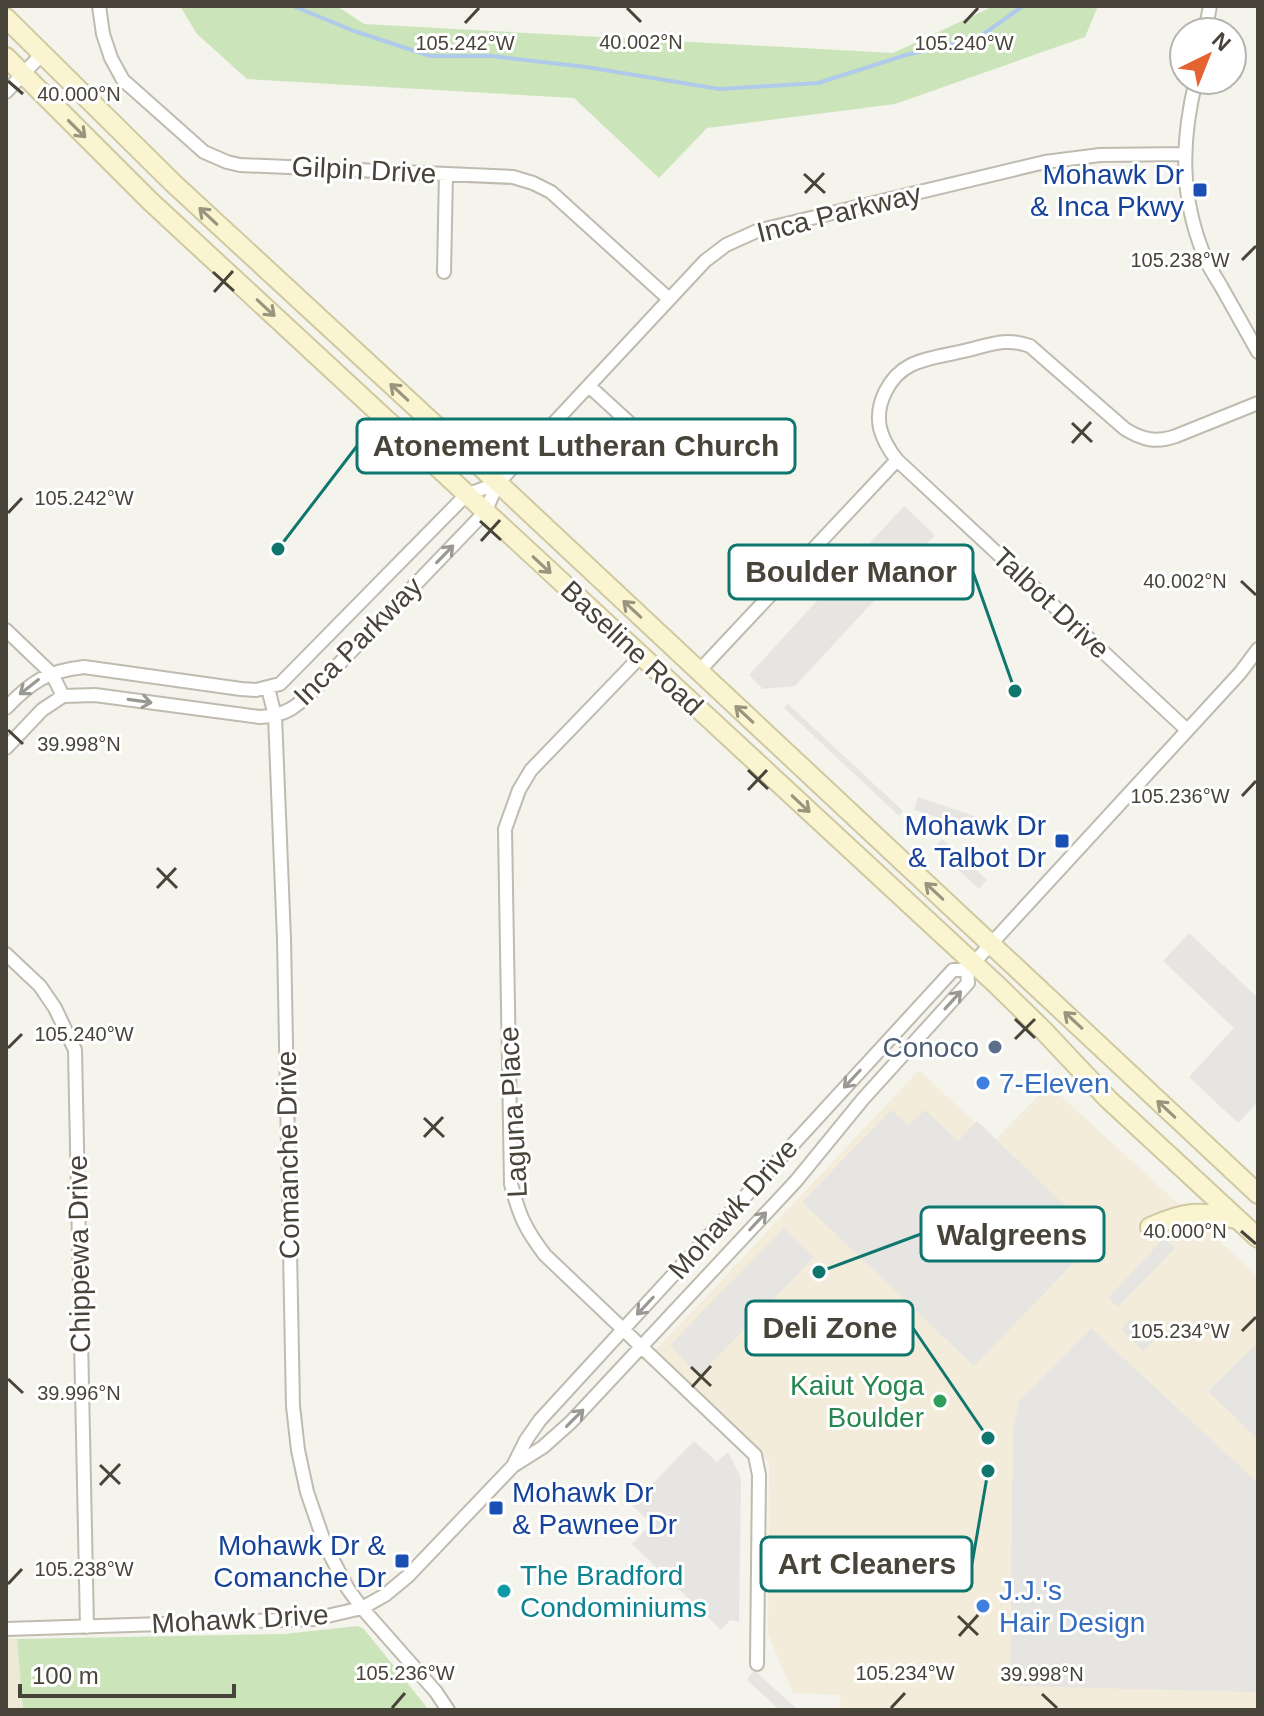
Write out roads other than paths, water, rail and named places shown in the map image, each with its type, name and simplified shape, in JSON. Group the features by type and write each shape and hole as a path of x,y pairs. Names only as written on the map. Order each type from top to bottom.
{"main road":[{"name":"Baseline Road","path":"6,18 173,183 1258,1194"},
{"name":"Baseline Road","path":"6,57 150,201 970,966 1043,1030 1088,1080 1258,1238"},
{"path":"1150,1227 1185,1214 1207,1214 1239,1220"}],"street":[{"name":"Gilpin Drive","path":"99,6 103,34 123,80 204,152 240,165 513,177 533,183 551,192 669,299"},
{"path":"6,92 42,54"},
{"path":"1192,96 1184,154 1193,226 1205,258 1258,352"},
{"name":"Inca Parkway","path":"63,696 95,695 260,717 275,716 289,710 313,691 485,512 498,483 705,261 726,245 757,231 1045,162 1100,155 1184,154"},
{"path":"444,272 446,174"},
{"name":"Talbot Drive","path":"1187,730 897,460 887,447 879,426 879,410 886,389 896,375 910,366 1001,341 1016,341 1030,346 1149,447 1258,403"},
{"path":"589,386 660,451"},
{"path":"699,671 897,460"},
{"name":"Inca Parkway","path":"6,708 24,689 38,680 68,669 84,667 241,689 268,688 280,684 466,495 498,483"},
{"path":"6,630 52,674 63,696 42,710 6,748"},
{"name":"Laguna Place","path":"641,656 531,770 519,790 505,829 511,1184 519,1215 545,1255 755,1455 759,1475 757,1664"},
{"path":"970,966 1256,658"},
{"name":"Comanche Drive","path":"268,688 275,716 284,939 293,1406 298,1450 307,1492 326,1547 348,1589 448,1710"},
{"name":"Chippewa Drive","path":"6,954 40,986 55,1008 75,1050 87,1627"},
{"name":"Mohawk Drive","path":"6,1629 314,1619 362,1608 385,1595 408,1576 513,1466 554,1438 643,1347 796,1181 881,1078 968,983 970,966 953,970 540,1420 513,1466"}],"waterway":[{"path":"293,6 354,31 430,56 491,56 586,67 719,89 818,83 906,55 978,38 1023,6"}],"place":[{"name":"Mohawk Dr & Inca Pkwy","path":"1200,190"},
{"name":"Atonement Lutheran Church","path":"278,549"},
{"name":"Boulder Manor","path":"1015,691"},
{"name":"Mohawk Dr & Talbot Dr","path":"1062,841"},
{"name":"Conoco","path":"995,1047"},
{"name":"7-Eleven","path":"983,1083"},
{"name":"Walgreens","path":"819,1272"},
{"name":"Kaiut Yoga Boulder","path":"940,1401"},
{"name":"Deli Zone","path":"988,1438"},
{"name":"Art Cleaners","path":"988,1471"},
{"name":"Mohawk Dr & Pawnee Dr","path":"496,1508"},
{"name":"Mohawk Dr & Comanche Dr","path":"402,1561"},
{"name":"The Bradford Condominiums","path":"504,1591"},
{"name":"J.J.'s Hair Design","path":"983,1606"}]}
